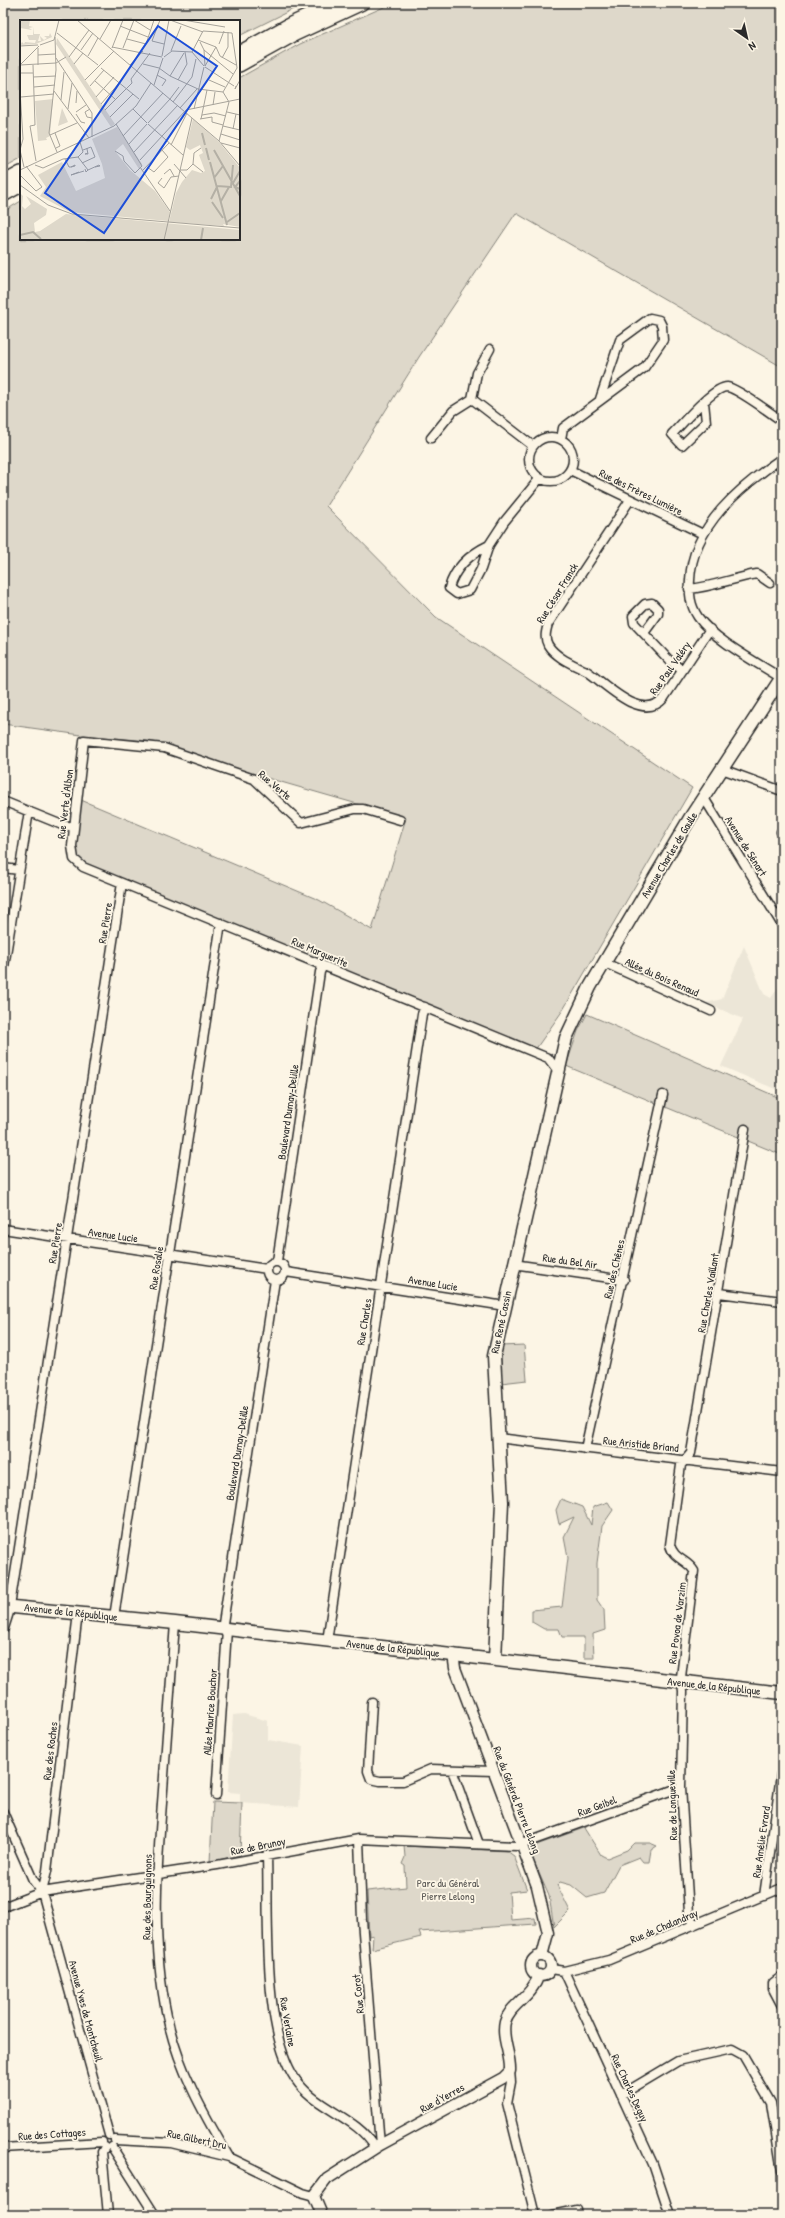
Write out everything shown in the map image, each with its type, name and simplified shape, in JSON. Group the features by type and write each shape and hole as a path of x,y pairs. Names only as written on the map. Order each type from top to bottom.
{"main road":[{"path":"240,51 291,24 337,3"},
{"path":"240,64 295,34 362,3"},
{"path":"3,183 20,174"},
{"path":"3,195 20,185"},
{"name":"Avenue Charles de Gaulle","path":"566,1038 590,987 704,798 782,677"},
{"name":"Rue René Cassin","path":"495,1660 502,1502 494,1356 513,1264 566,1038"},
{"name":"Avenue de la République","path":"6,1606 114,1616 224,1630 452,1654 782,1693"}],"street":[{"path":"561,439 563,428 600,399 644,368 663,340 660,320 650,318 620,340 600,399"},
{"path":"431,438 453,411 472,399 477,373 490,349"},
{"path":"704,402 706,422 682,445 672,434 704,402 716,391 728,387 782,421"},
{"path":"472,399 533,446"},
{"path":"553,437 561,439 571,450 573,460 570,470 565,476 555,481 540,478 534,474 528,461 533,446 544,438 553,437"},
{"path":"782,458 752,479 737,493 703,534 690,571 689,589 691,604 699,618 710,629 736,650 782,677"},
{"name":"Rue des Frères Lumière","path":"570,470 703,534"},
{"path":"489,545 474,552 465,561 452,576 449,588 457,594 470,590 481,569 489,545 504,522 540,478"},
{"name":"Rue César Franck","path":"630,500 548,624 545,634 547,644 554,651 590,673 624,700 641,706"},
{"path":"689,589 708,588 740,577 757,574 770,583"},
{"name":"Rue Paul Valéry","path":"641,706 653,706 659,704 710,629"},
{"path":"644,633 670,661 682,670"},
{"name":"Rue Verte","path":"84,740 164,748 254,779 301,823 355,809 363,809 400,820"},
{"name":"Rue Verte d'Albon","path":"83,867 74,859 72,846 84,740"},
{"path":"722,769 782,791"},
{"name":"Avenue de Sénart","path":"704,798 782,925"},
{"path":"3,801 74,827"},
{"path":"3,973 29,811"},
{"name":"Rue Marguerite","path":"83,867 548,1058 558,1070"},
{"path":"3,868 19,870"},
{"name":"Rue Pierre","path":"6,1606 67,1239 122,883"},
{"name":"Rue Rosalie","path":"114,1616 221,923"},
{"name":"Allée du Bois Renaud","path":"605,963 711,1011"},
{"name":"Boulevard Dumay-Delille","path":"277,1261 320,972 323,966"},
{"name":"Rue Charles","path":"327,1641 422,1014 425,1007"},
{"path":"548,1058 557,1051 566,1038"},
{"name":"Rue des Chênes","path":"585,1449 603,1360 624,1280 663,1095"},
{"name":"Rue Charles Vaillant","path":"686,1459 691,1453 745,1129"},
{"name":"Avenue Lucie","path":"3,1229 267,1269"},
{"path":"277,1261 284,1266 286,1272 281,1279 275,1280 269,1277 267,1269 270,1264 277,1261"},
{"name":"Rue du Bel Air","path":"513,1264 624,1280"},
{"name":"Avenue Lucie","path":"286,1272 505,1306"},
{"name":"Boulevard Dumay-Delille","path":"224,1630 275,1280"},
{"path":"719,1292 782,1301"},
{"name":"Rue Aristide Briand","path":"498,1438 585,1449 686,1459 782,1472"},
{"name":"Rue Povoa de Varzim","path":"682,1682 694,1571 692,1567 673,1554 670,1545 681,1465 686,1459"},
{"path":"3,1628 7,1620 6,1606"},
{"name":"Rue des Roches","path":"42,1892 47,1871 78,1613"},
{"name":"Rue des Bourguignons","path":"175,1623 157,1875 157,1960 167,2017 193,2092 229,2157"},
{"name":"Allée Maurice Bouchor","path":"216,1795 224,1630"},
{"name":"Rue du Général Pierre Lelong","path":"452,1654 455,1668 537,1886 548,1927 547,1940 542,1956"},
{"name":"Rue de Longueville","path":"682,1682 681,1787 689,1913 694,1925"},
{"path":"372,1702 368,1771 371,1779 380,1781 403,1781 431,1769 493,1771"},
{"name":"Rue Amélie Evrard","path":"764,1896 782,1768"},
{"path":"452,1770 479,1844"},
{"name":"Rue Geibel","path":"521,1845 681,1787"},
{"path":"3,1812 33,1880 42,1892"},
{"name":"Rue de Brunoy","path":"3,1907 42,1892 157,1875 359,1839 521,1845"},
{"name":"Rue Corot","path":"359,1839 362,1920 380,2145"},
{"name":"Rue Verlaine","path":"267,1855 270,1981 277,2039 283,2056 290,2072 312,2097 367,2135 374,2146 380,2145"},
{"name":"Rue de Chalandray","path":"551,1969 564,1971 609,1960 782,1888"},
{"name":"Avenue Yves de Montcheuil","path":"42,1892 109,2142"},
{"path":"542,1956 549,1960 551,1969 545,1975 539,1975 532,1970 532,1964 536,1957 542,1956"},
{"name":"Rue Charles Deguy","path":"564,1971 653,2164 670,2215"},
{"path":"535,2215 506,2103 511,2082 510,2062 504,2033 505,2023 509,2013 533,1990 539,1975"},
{"path":"782,1976 773,1983 773,1989 782,2006"},
{"path":"621,2095 682,2059 732,2049 743,2055 771,2103 782,2171"},
{"name":"Rue d'Yerres","path":"314,2196 327,2179 380,2145 503,2078 510,2071"},
{"path":"367,2135 379,2128"},
{"path":"108,2215 102,2152 109,2142 155,2215"},
{"name":"Rue Gilbert Dru","path":"109,2142 171,2143 229,2157 302,2193 314,2196"},
{"name":"Rue des Cottages","path":"3,2148 109,2142"},
{"path":"314,2196 322,2215"},
{"path":"553,2215 577,2210"}],"shaded area":[{"path":"744,946 764,994 771,998 782,982 782,1092 721,1066 743,1019 706,1003 722,999"},
{"path":"244,1714 268,1721 268,1740 303,1746 299,1807 240,1803 240,1793 228,1792 233,1715"}],"green space":[{"path":"3,3 305,3 240,36 240,20 20,20 20,159 3,168"},
{"path":"393,3 782,3 782,367 516,213 419,357 326,506 436,617 692,788 563,1010 535,1050 80,861 75,850 81,800 319,900 372,930 406,818 229,767 174,747 149,741 81,735 3,724 3,212 20,202 20,240 240,240 240,77 300,44"},
{"path":"587,1014 782,1099 782,1155 566,1066 578,1031"},
{"path":"524,1345 527,1380 501,1383 501,1346"},
{"path":"561,1499 582,1507 591,1525 593,1507 608,1502 613,1510 602,1526 597,1563 597,1600 604,1610 605,1630 593,1634 594,1658 584,1658 584,1637 562,1637 559,1629 544,1629 532,1622 532,1610 562,1607 568,1558 564,1537 574,1517 559,1524 556,1510"},
{"path":"213,1802 242,1803 240,1855 210,1862"},
{"path":"584,1828 601,1855 607,1858 627,1850 634,1843 650,1843 657,1846 651,1850 649,1862 643,1862 639,1857 619,1865 604,1893 587,1898 571,1885 560,1882 557,1885 570,1911 554,1927 549,1896 528,1848"},
{"name":"Parc du Général Pierre Lelong","path":"404,1846 507,1851 514,1856 527,1890 509,1892 511,1920 535,1918 536,1924 419,1932 421,1937 372,1949 373,1935 369,1936 367,1891 406,1887 405,1866 402,1864 405,1857"}]}
